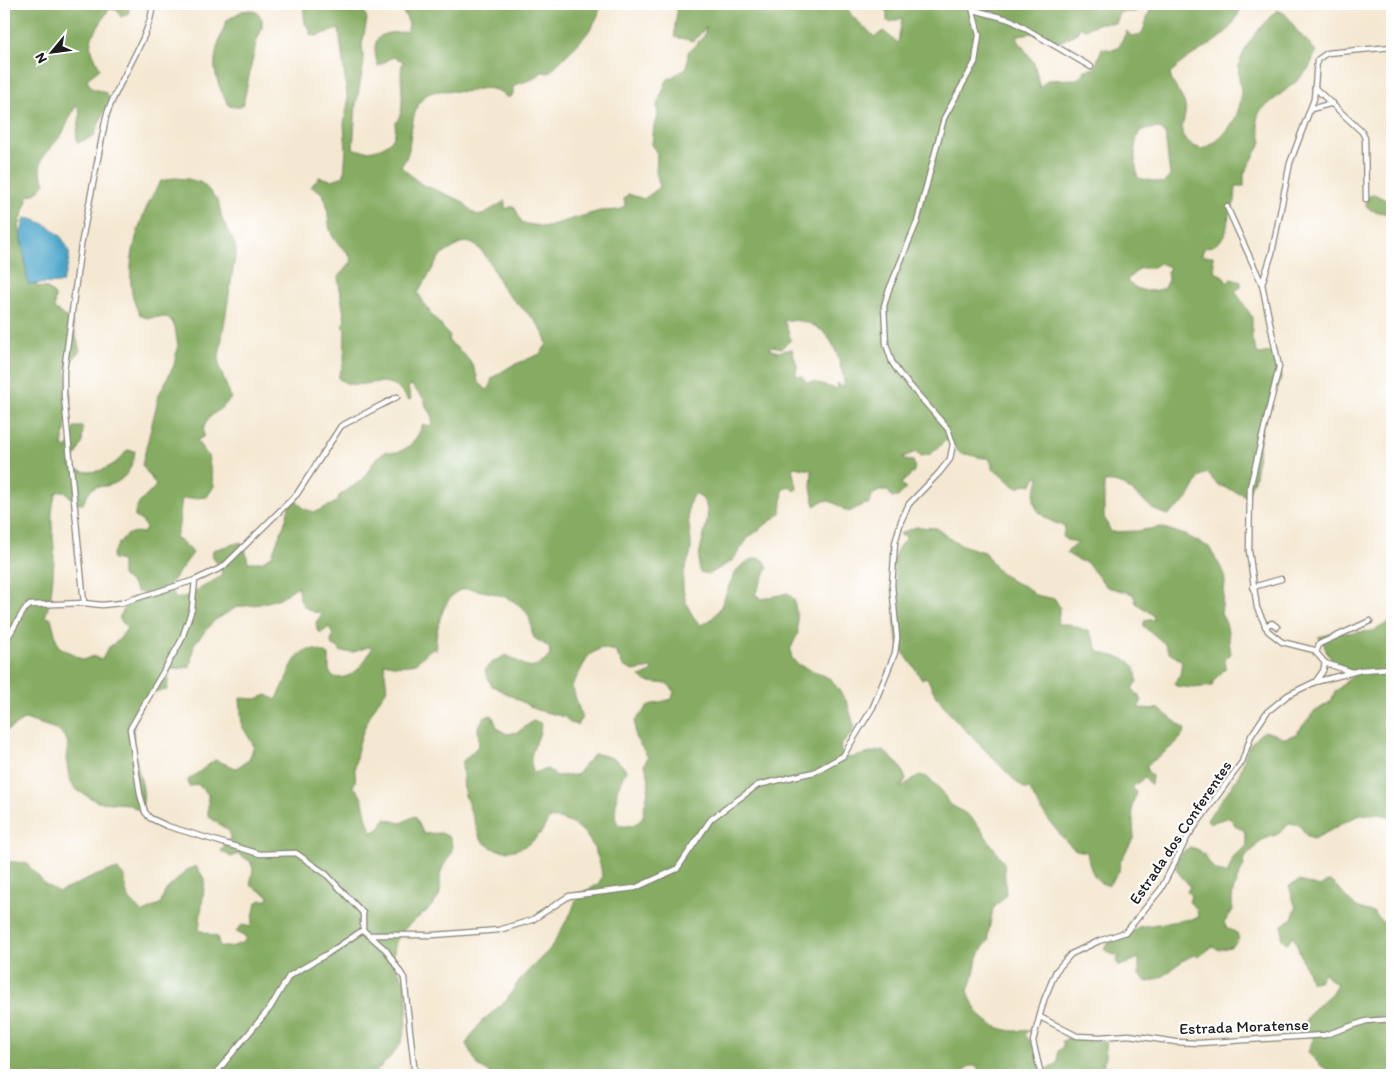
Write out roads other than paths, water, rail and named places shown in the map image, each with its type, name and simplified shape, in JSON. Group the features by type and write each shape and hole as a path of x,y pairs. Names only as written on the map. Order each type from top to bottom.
{"street":[{"path":"84,603 64,396 64,371 81,245 106,117 112,99 151,21 152,4"},
{"path":"369,935 434,935 504,929 532,920 569,896 635,888 677,869 711,819 751,789 763,782 814,772 828,766 846,752 873,708 895,653 897,638 892,585 893,552 900,521 909,504 945,466 952,451 952,437 948,429 907,384 892,362 886,344 884,306 888,292 918,222 944,118 975,62 979,35 972,4"},
{"path":"974,10 1011,20 1091,67"},
{"path":"1262,284 1272,253 1290,163 1311,109 1317,60 1327,53 1392,48"},
{"path":"1315,88 1333,103 1365,138 1366,200"},
{"path":"1311,109 1333,103"},
{"path":"1228,207 1262,284 1279,367 1250,487 1249,551 1257,608 1265,626 1274,637 1282,642 1305,647 1316,652 1326,663 1353,672"},
{"path":"4,644 27,607 84,603 102,605 122,603 195,580 227,564 249,540 289,504 304,485 341,426 397,397"},
{"path":"1253,587 1281,579"},
{"path":"195,580 192,609 181,641 130,729 140,794 145,812 150,818 167,826 260,854 293,852 299,854 326,874 363,913 363,930"},
{"path":"1316,652 1319,644 1370,621"},
{"path":"1265,626 1272,623 1277,627"},
{"path":"1315,682 1326,663"},
{"name":"Estrada dos Conferentes","path":"1041,1075 1033,1041 1056,971 1071,954 1099,941 1126,932 1161,889 1188,836 1242,762 1251,736 1267,712 1288,696 1315,682 1361,670 1392,668"},
{"path":"363,930 386,950 404,978 415,1075"},
{"path":"214,1075 270,1008 289,976 363,930"},
{"name":"Estrada Moratense","path":"1040,1017 1077,1036 1129,1035 1176,1042 1199,1043 1325,1035 1366,1021 1392,1019"}],"water":[{"path":"25,218 44,224 56,232 65,243 69,257 62,283 28,284 21,232"}]}
